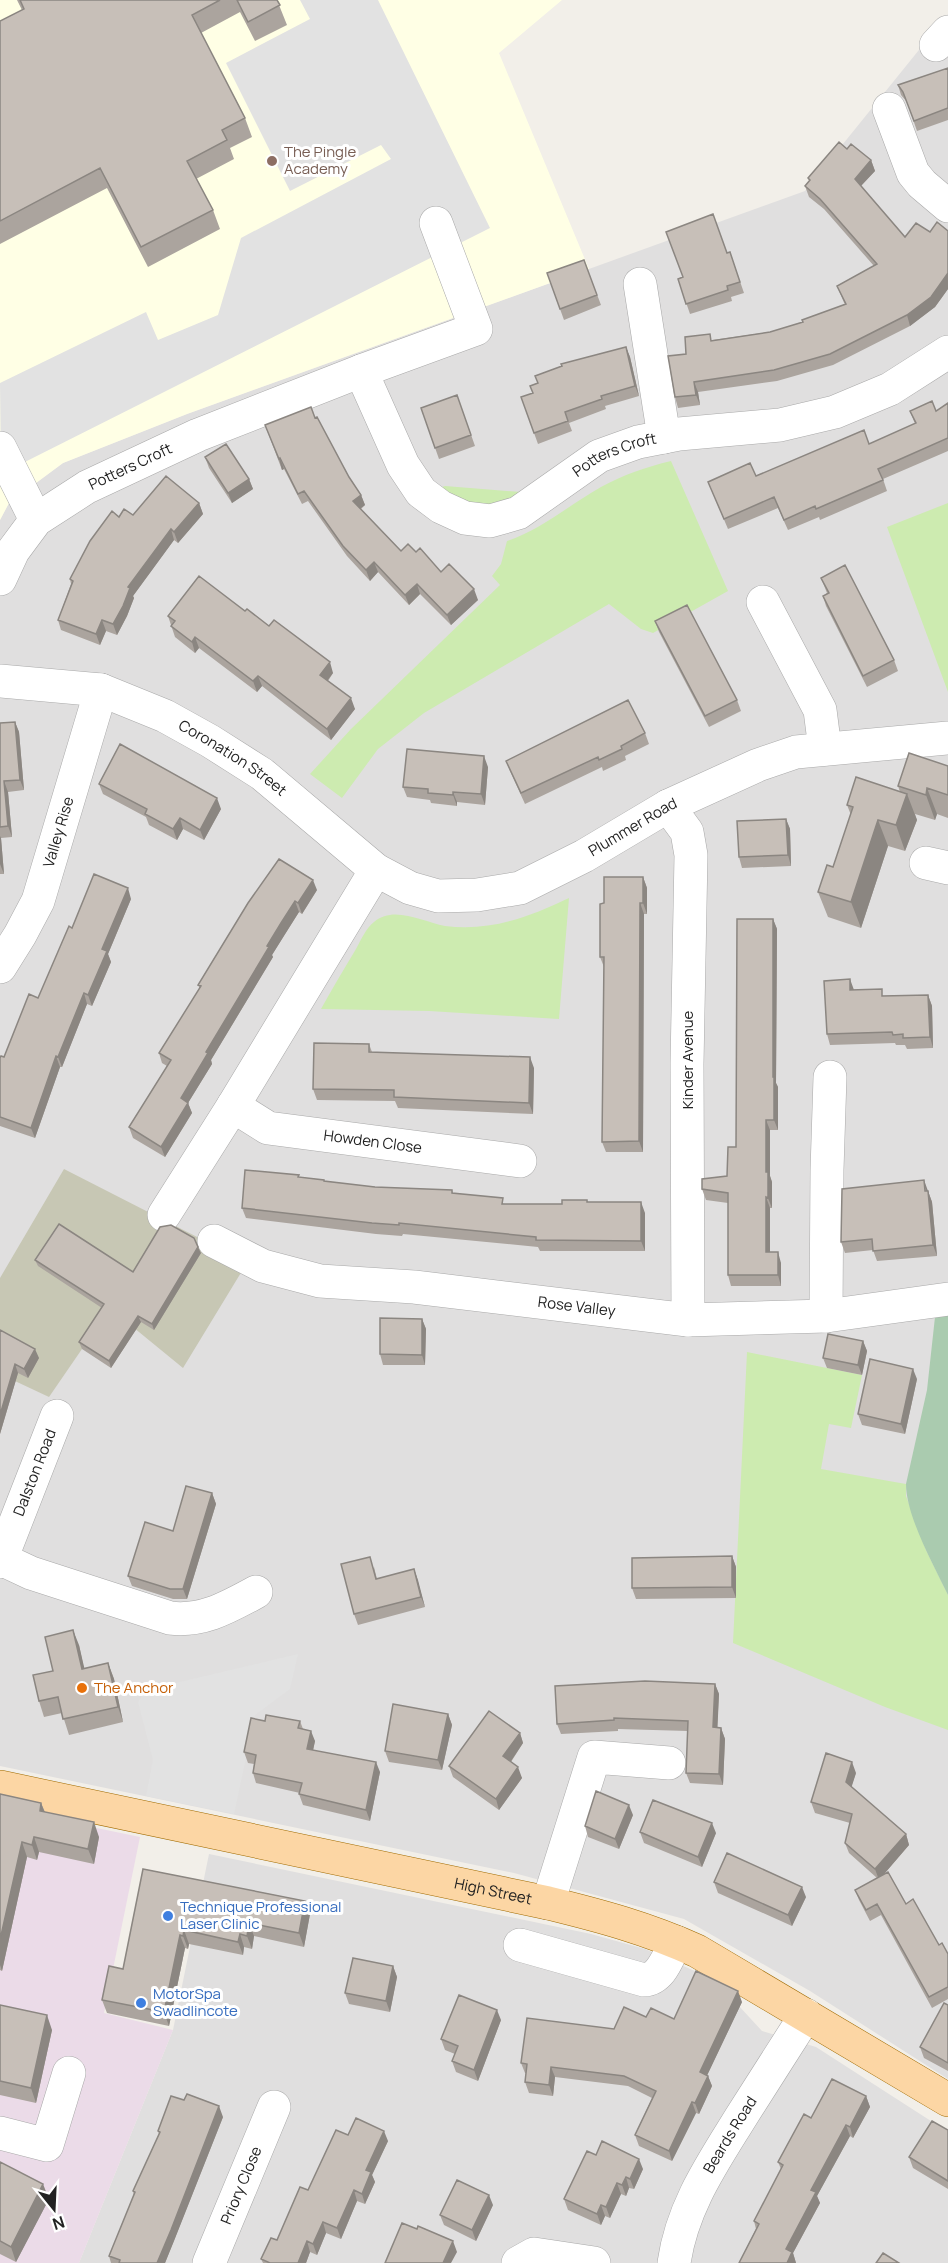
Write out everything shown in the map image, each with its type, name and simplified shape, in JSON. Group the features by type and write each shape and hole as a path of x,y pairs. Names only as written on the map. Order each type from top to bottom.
{"main road":[{"name":"High Street","path":"0,1787 548,1903 654,1932 697,1951 948,2100"}],"street":[{"path":"889,109 914,173 921,184 948,206"},
{"name":"Potters Croft","path":"0,579 13,551 36,520 87,487 198,435 476,329 436,223"},
{"path":"640,284 664,437"},
{"name":"Potters Croft","path":"361,371 403,465 421,492 441,507 465,518 490,521 518,513 599,456 638,442 679,434 780,425 835,412 890,389 948,352"},
{"path":"0,448 36,520"},
{"path":"763,602 820,710 825,749"},
{"name":"Coronation Street","path":"0,681 101,690 165,716 210,741 253,769 376,870 411,888 438,896"},
{"name":"Valley Rise","path":"0,967 38,901 101,690"},
{"name":"Plummer Road","path":"438,896 477,895 520,888 584,856 668,806 758,765 796,752 948,738"},
{"name":"Kinder Avenue","path":"668,806 687,832 691,855 687,1064 688,1320"},
{"path":"164,1215 376,870"},
{"path":"826,1316 826,1170 830,1077"},
{"name":"Howden Close","path":"233,1106 268,1128 520,1161"},
{"name":"Rose Valley","path":"214,1241 262,1266 320,1281 414,1287 688,1320 826,1316 948,1299"},
{"name":"Dalston Road","path":"1,1561 57,1416"},
{"path":"1,1561 170,1618 207,1617 256,1592"},
{"path":"548,1903 594,1757 669,1763"},
{"path":"520,1945 650,1980 658,1975 676,1942"},
{"name":"Beards Road","path":"674,2263 677,2242 688,2207 722,2148 806,2015"},
{"path":"0,2133 47,2145 69,2073"},
{"name":"Priory Close","path":"209,2263 274,2107"},
{"path":"518,2263 534,2254 594,2263"}],"shaded area":[{"name":"The Pingle Academy","path":"0,0 562,0 499,53 589,269 187,414 63,463 9,503 0,520"},
{"path":"300,0 378,0 490,228 1,474 0,383 146,312 158,340 218,315 241,238 391,159 381,145 290,191 226,63 310,19"},
{"path":"948,14 948,2079 810,1991 684,1919 514,1873 0,1766 0,520 9,503 63,463 187,414 805,191"},
{"path":"64,1169 203,1240 242,1271 183,1368 128,1323 82,1349 49,1397 0,1374 0,1278"},
{"path":"948,1315 948,1595 916,1526 907,1497 906,1484 927,1390 935,1317"},
{"path":"298,1654 290,1689 255,1715 234,1814 146,1796 153,1760 138,1702 146,1690"},
{"path":"0,1808 140,1837 104,2013 173,2030 79,2263 0,2263"},
{"path":"209,1854 591,1934 645,1949 715,1980 762,2031 816,2047 948,2132 948,2263 79,2263 173,2030"}],"green space":[{"path":"671,461 728,591 653,633 641,629 609,604 424,713 378,749 342,798 310,774 351,729 500,585 492,576 501,564 507,541 543,524 609,483"},
{"path":"445,486 521,492 523,502 481,513 439,488"},
{"path":"948,503 948,692 887,527"},
{"path":"569,898 559,1019 429,1011 321,1009 366,931 382,917 409,916 445,926 478,927 524,917"},
{"path":"747,1352 862,1375 851,1428 829,1424 821,1469 906,1484 906,1496 926,1550 948,1595 948,1730 885,1707 733,1643"}],"building":[{"path":"20,0 220,0 192,15 245,118 222,130 227,140 187,161 213,210 141,247 100,168 0,221 0,21 24,9"},
{"path":"237,0 277,0 280,5 248,22"},
{"path":"948,68 948,108 914,121 898,85"},
{"path":"839,142 847,149 851,144 871,160 855,179 905,237 916,223 930,232 937,222 948,231 948,273 931,297 907,315 830,354 774,370 694,382 696,395 675,397 668,356 686,354 685,337 710,334 711,341 770,332 803,322 802,320 846,304 837,286 877,264 820,199 805,186 810,180 808,178"},
{"path":"713,214 740,282 727,286 728,290 686,304 678,279 683,277 666,232"},
{"path":"584,260 597,295 560,309 547,273"},
{"path":"626,347 635,386 601,396 602,399 565,412 568,421 534,433 521,397 533,393 530,386 538,383 535,376 562,366 561,364"},
{"path":"457,395 471,435 435,448 421,408"},
{"path":"932,401 936,411 948,403 948,438 878,469 883,480 784,520 774,497 724,519 708,482 750,463 756,476 864,430 869,444 916,423 910,411"},
{"path":"311,407 315,418 317,417 361,495 353,501 401,551 408,544 416,552 420,548 441,572 449,564 474,589 447,615 417,584 405,595 374,562 366,570 343,546 304,491 298,494 279,459 265,425"},
{"path":"226,444 249,479 228,493 205,457"},
{"path":"166,476 199,503 174,532 171,529 128,587 130,588 123,606 113,624 102,620 96,634 58,620 73,581 70,579 90,541 112,511 119,517 124,509 133,515"},
{"path":"845,565 894,660 863,676 823,596 829,593 821,578"},
{"path":"199,576 269,626 274,620 330,662 320,675 351,698 327,729 258,676 253,681 195,637 192,642 171,626 175,621 168,616"},
{"path":"687,605 737,700 705,716 655,621"},
{"path":"628,700 645,733 621,746 622,749 599,760 598,757 521,793 506,761"},
{"path":"15,722 20,780 4,781 8,826 0,827 0,723"},
{"path":"120,744 217,798 200,830 180,818 173,829 145,814 147,809 99,784"},
{"path":"407,749 484,756 481,794 428,793 428,789 403,787"},
{"path":"909,753 948,766 948,795 927,788 926,795 898,786"},
{"path":"856,777 907,794 896,825 878,820 851,902 818,892 827,865 833,867 853,807 847,805"},
{"path":"786,819 788,855 739,857 737,821"},
{"path":"279,859 313,880 298,903 295,901 281,923 206,1052 208,1053 181,1098 188,1103 161,1147 129,1127 171,1060 159,1053 201,986 198,985 248,903"},
{"path":"94,874 128,888 102,949 107,951 88,995 84,993 58,1057 56,1056 31,1128 0,1117 0,1058 4,1057 29,994 38,998 69,926 72,928"},
{"path":"604,877 643,877 643,903 640,903 639,1141 602,1142 604,957 600,957 600,904 604,903"},
{"path":"737,919 773,919 774,1120 766,1120 768,1198 766,1197 766,1252 778,1252 778,1275 728,1275 728,1193 702,1189 702,1179 727,1176 728,1147 736,1147"},
{"path":"850,979 850,990 882,989 882,996 928,995 930,1037 903,1038 903,1034 893,1035 892,1032 827,1034 824,981"},
{"path":"314,1043 369,1044 369,1052 530,1057 529,1103 394,1097 394,1090 313,1089"},
{"path":"245,1170 299,1175 298,1177 375,1187 452,1190 452,1193 503,1198 502,1204 562,1204 562,1200 641,1202 641,1241 536,1240 536,1237 399,1223 399,1225 372,1223 242,1208"},
{"path":"924,1180 925,1191 928,1191 933,1245 873,1251 872,1239 841,1242 842,1189"},
{"path":"59,1224 133,1272 160,1227 171,1225 194,1238 198,1247 152,1324 138,1316 109,1361 79,1342 104,1304 35,1260"},
{"path":"380,1318 422,1319 422,1355 380,1354"},
{"path":"0,1330 35,1349 24,1369 15,1364 0,1415"},
{"path":"828,1334 863,1341 858,1365 823,1358"},
{"path":"870,1359 913,1369 901,1424 858,1414"},
{"path":"186,1486 212,1493 183,1589 170,1589 128,1576 145,1522 173,1531"},
{"path":"732,1556 732,1587 632,1588 632,1558"},
{"path":"370,1557 376,1579 414,1569 421,1597 354,1614 341,1564"},
{"name":"The Anchor","path":"73,1630 82,1669 108,1663 118,1707 63,1719 58,1697 39,1701 33,1675 53,1671 45,1637"},
{"path":"645,1681 715,1684 713,1727 721,1728 719,1774 686,1773 688,1721 614,1718 614,1720 557,1724 555,1686"},
{"path":"393,1704 448,1714 438,1760 385,1751"},
{"path":"489,1711 520,1733 503,1756 518,1767 496,1799 449,1766"},
{"path":"266,1715 300,1721 298,1728 311,1731 307,1749 376,1762 366,1810 299,1794 302,1783 253,1773 256,1755 244,1752 251,1718 265,1721"},
{"path":"826,1753 852,1762 846,1782 906,1834 875,1869 845,1843 852,1814 811,1802"},
{"path":"596,1791 629,1805 615,1839 585,1826"},
{"path":"0,1794 41,1803 40,1811 94,1822 88,1849 34,1837 32,1845 22,1842 0,1940"},
{"path":"653,1800 712,1823 698,1857 640,1832"},
{"path":"727,1853 802,1887 788,1915 714,1882"},
{"path":"143,1869 305,1901 299,1933 249,1923 247,1936 240,1934 238,1942 184,1930 183,1936 180,1935 164,2012 102,2000 109,1966 123,1969"},
{"path":"888,1872 906,1904 913,1899 939,1945 942,1943 948,1954 948,1987 929,1997 877,1904 866,1910 855,1890"},
{"path":"353,1958 393,1966 386,2001 345,1993"},
{"path":"696,1971 738,1991 700,2072 708,2076 695,2103 692,2102 669,2151 635,2135 656,2091 624,2076 551,2067 549,2085 525,2082 527,2064 521,2063 527,2018 614,2029 624,2007 646,2017 651,2008 674,2019"},
{"path":"459,1995 497,2010 474,2070 452,2061 458,2046 441,2039"},
{"path":"944,2003 948,2005 948,2063 920,2047"},
{"path":"0,2005 47,2015 31,2088 0,2081"},
{"path":"832,2079 866,2096 850,2127 846,2125 811,2190 816,2192 786,2249 792,2252 787,2263 739,2263 759,2224 754,2221 783,2165 778,2162 804,2114 811,2118"},
{"path":"187,2094 219,2106 171,2230 157,2263 119,2263 120,2260 109,2256 135,2192 133,2191 160,2132 158,2131 171,2096 184,2100"},
{"path":"356,2118 384,2131 366,2170 371,2172 362,2194 354,2190 337,2228 323,2222 313,2244 307,2241 298,2263 270,2263 261,2259 271,2238 277,2240 300,2187 308,2190 336,2130 348,2135"},
{"path":"932,2121 948,2130 948,2181 909,2157"},
{"path":"602,2141 639,2159 630,2179 626,2177 622,2185 617,2183 606,2207 601,2205 597,2214 564,2199 587,2151 596,2155"},
{"path":"0,2162 43,2184 11,2247 0,2241"},
{"path":"457,2180 489,2195 472,2230 440,2215"},
{"path":"402,2223 417,2229 418,2226 453,2241 443,2263 385,2263"},
{"path":"883,2253 899,2263 876,2263"}],"place":[{"name":"The Pingle Academy","path":"272,161"},
{"name":"The Anchor","path":"82,1688"},
{"name":"Technique Professional Laser Clinic","path":"168,1916"},
{"name":"MotorSpa Swadlincote","path":"141,2003"}]}
